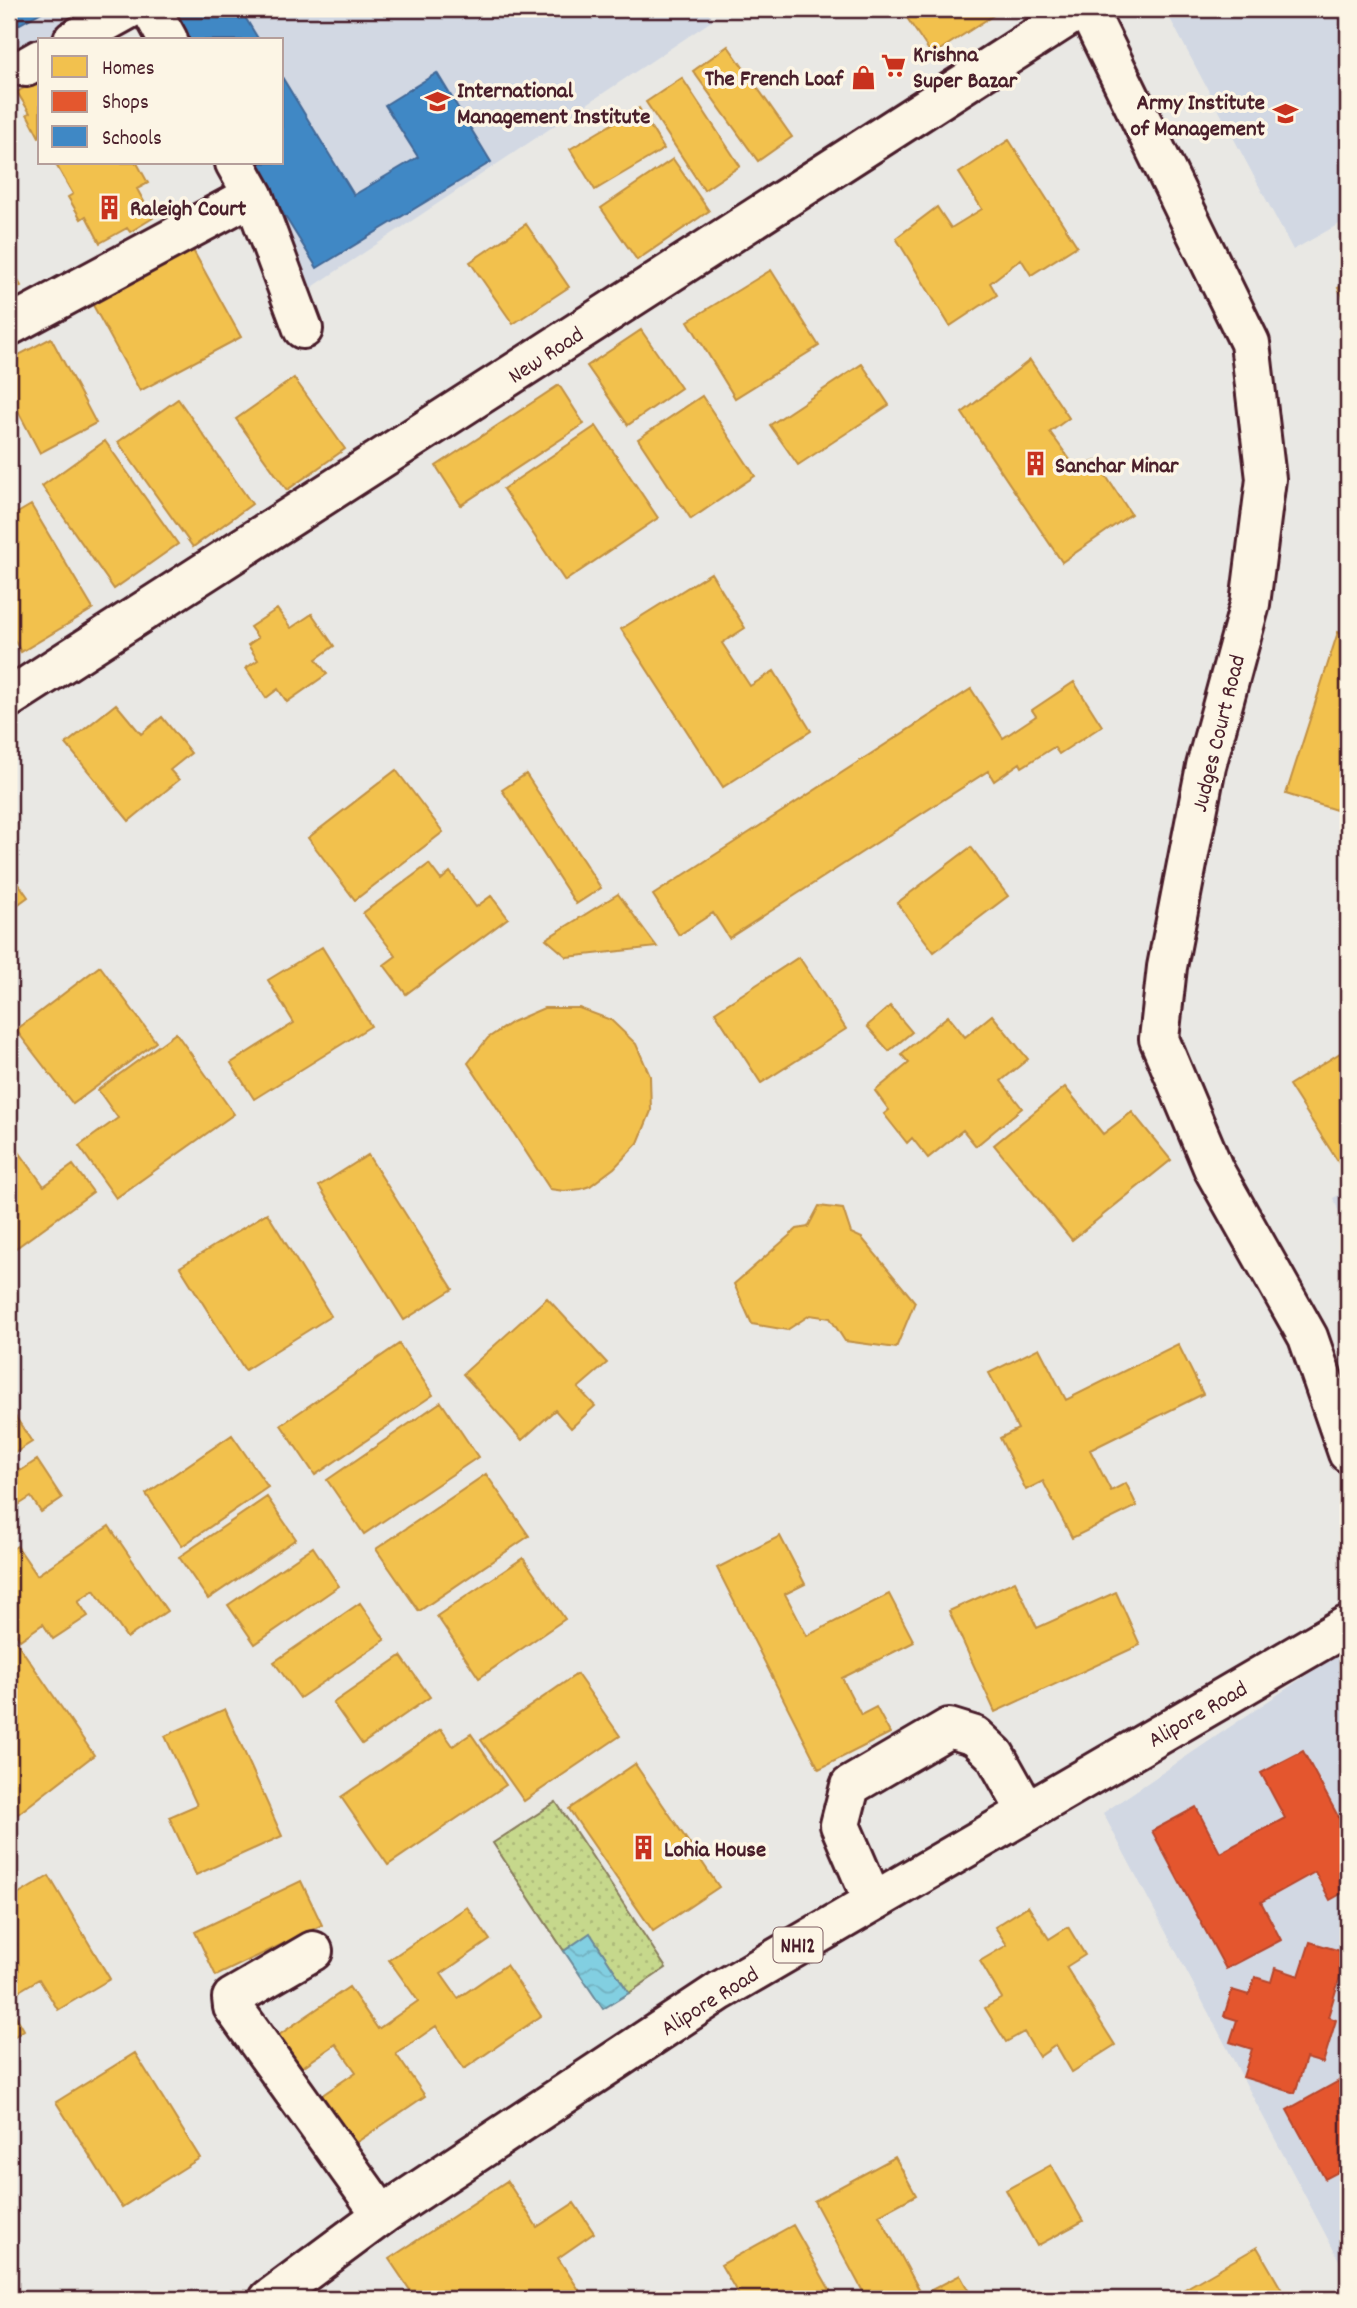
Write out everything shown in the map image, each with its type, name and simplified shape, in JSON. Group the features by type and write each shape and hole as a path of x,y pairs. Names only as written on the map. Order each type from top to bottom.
{"main road":[{"path":"77,38 129,9"},
{"path":"151,9 167,38"},
{"name":"New Road","path":"9,698 1080,9"},
{"name":"Judges Court Road","path":"1087,9 1250,343 1266,479 1250,604 1206,765 1167,967 1158,1039 1214,1170 1308,1338 1348,1453"},
{"path":"9,326 244,179 303,329"},
{"path":"1308,1338 1348,1401"},
{"name":"Alipore Road","path":"269,2299 382,2215 720,1991 1348,1625"},
{"path":"876,1900 865,1883 840,1825 850,1786 938,1734 949,1728 975,1736 995,1755 1027,1812"},
{"path":"313,1951 232,1998 233,2007 382,2215"}],"shaded area":[{"path":"9,9 115,9 60,38 38,38 38,42 9,66"},
{"name":"International Management Institute","path":"136,9 706,9 713,20 302,294 227,164 284,164 284,38 154,38"},
{"name":"Army Institute of Management","path":"1165,9 1348,9 1348,219 1293,250"},
{"path":"1348,1191 1348,1232 1333,1198"},
{"path":"1348,1647 1348,2277 1103,1813"}],"green space":[{"path":"556,1802 666,1968 629,1993 590,1934 564,1951 493,1843"}],"water":[{"path":"590,1933 629,1993 603,2009 564,1951"}],"building: Homes":[{"path":"901,9 1003,9 932,55"},
{"path":"728,46 792,137 758,161 693,71"},
{"path":"682,78 740,166 704,190 646,102"},
{"path":"38,80 38,135 27,114 30,113 17,92"},
{"path":"639,108 664,149 595,190 570,149"},
{"path":"1009,140 1077,246 1031,275 1021,259 990,283 997,295 950,326 896,238 937,207 951,228 982,209 959,173"},
{"path":"673,159 709,211 637,260 601,208"},
{"name":"Raleigh Court","path":"56,164 138,164 148,183 137,189 153,218 130,232 127,228 100,243 86,216 81,219 68,197 73,194"},
{"path":"526,224 569,287 513,324 470,262"},
{"path":"189,243 241,337 140,391 89,298"},
{"path":"9,265 21,286 9,294"},
{"path":"771,270 819,346 735,398 688,321"},
{"path":"1348,283 1348,306 1338,288"},
{"path":"641,330 681,388 628,425 587,366"},
{"path":"51,338 96,423 40,453 9,394 9,360"},
{"name":"Sanchar Minar","path":"1030,360 1069,418 1050,432 1076,468 1096,461 1131,514 1062,562 962,413"},
{"path":"862,364 889,405 798,465 770,425"},
{"path":"294,378 345,449 287,490 236,419"},
{"path":"559,385 584,424 461,505 436,466"},
{"path":"702,396 755,476 691,519 638,439"},
{"path":"178,399 252,504 193,547 118,442"},
{"path":"596,426 658,518 565,581 503,489"},
{"path":"105,441 178,544 114,589 42,486"},
{"path":"31,505 93,609 21,652 9,631 9,518"},
{"path":"711,573 745,628 722,643 750,686 774,671 811,731 723,787 621,629"},
{"path":"277,609 291,628 312,614 334,646 316,659 327,674 287,702 278,689 266,698 246,668 258,660 248,645 258,638 250,627"},
{"path":"1338,632 1348,635 1348,771 1336,810 1286,794"},
{"path":"1074,682 1102,726 1059,754 1054,747 1022,767 1020,763 994,781 988,771 729,938 713,913 679,935 653,895 971,689 1003,738 1036,716 1032,710"},
{"path":"116,704 141,734 162,717 191,753 170,770 179,780 129,821 66,744"},
{"path":"396,770 443,832 355,900 308,838"},
{"path":"526,774 601,888 576,904 502,790"},
{"path":"971,847 1008,896 934,952 897,903"},
{"path":"429,864 441,880 450,872 476,907 491,896 508,918 406,994 384,965 396,956 363,913"},
{"path":"9,870 28,897 9,911"},
{"path":"618,894 657,947 567,957 546,939"},
{"path":"322,947 371,1026 254,1099 231,1063 294,1023 268,980"},
{"path":"799,957 846,1029 761,1083 715,1012"},
{"path":"100,966 156,1042 73,1104 16,1030"},
{"path":"890,1006 912,1032 889,1051 867,1026"},
{"path":"544,1008 579,1008 611,1020 636,1044 650,1076 651,1111 638,1143 614,1168 590,1186 581,1189 550,1189 468,1063 488,1038 512,1022"},
{"path":"992,1015 1028,1059 1001,1081 1022,1108 976,1146 963,1130 928,1158 912,1138 907,1143 884,1114 889,1110 875,1091 909,1063 901,1054 948,1016 965,1037"},
{"path":"176,1033 234,1114 116,1198 79,1146 118,1118 98,1090"},
{"path":"1348,1048 1348,1169 1344,1171 1289,1085"},
{"path":"1065,1087 1103,1134 1132,1112 1171,1160 1072,1240 994,1145"},
{"path":"9,1138 44,1186 73,1165 93,1192 16,1248 9,1238"},
{"path":"368,1155 453,1289 404,1320 319,1186"},
{"path":"819,1206 843,1209 851,1233 862,1238 915,1302 896,1348 845,1341 830,1318 810,1315 787,1330 752,1324 734,1284 797,1229 808,1227"},
{"path":"267,1213 331,1316 245,1370 180,1267"},
{"path":"547,1298 607,1363 578,1388 595,1406 571,1428 555,1410 522,1440 463,1374"},
{"path":"399,1344 433,1395 315,1475 281,1425"},
{"path":"1178,1344 1203,1394 1090,1450 1111,1491 1126,1483 1137,1506 1072,1538 1043,1481 1026,1490 1000,1438 1018,1429 989,1373 1039,1348 1066,1400"},
{"path":"441,1402 478,1457 364,1534 327,1480"},
{"path":"15,1416 32,1442 10,1456 20,1471 37,1460 62,1498 41,1512 31,1497 9,1511 9,1420"},
{"path":"232,1435 268,1487 182,1546 146,1494"},
{"path":"486,1474 529,1536 419,1611 376,1549"},
{"path":"267,1497 296,1539 208,1599 179,1557"},
{"path":"9,1515 17,1528 9,1533"},
{"path":"109,1526 167,1611 127,1638 94,1590 78,1601 88,1616 53,1639 43,1624 20,1640 9,1623 9,1551 17,1546 37,1575"},
{"path":"780,1536 805,1584 785,1594 807,1636 889,1594 914,1642 842,1678 861,1715 876,1707 890,1733 819,1769 717,1568"},
{"path":"313,1547 339,1586 255,1644 228,1605"},
{"path":"523,1558 565,1619 479,1678 437,1616"},
{"path":"1015,1581 1037,1628 1116,1592 1140,1645 995,1712 949,1611"},
{"path":"360,1603 385,1640 300,1698 274,1662"},
{"path":"9,1631 94,1755 9,1821"},
{"path":"401,1656 430,1697 362,1744 333,1703"},
{"path":"577,1674 620,1736 524,1801 481,1740"},
{"path":"225,1709 282,1836 196,1875 169,1817 197,1805 165,1736"},
{"path":"441,1729 453,1746 471,1734 506,1785 388,1865 341,1797"},
{"name":"Lohia House","path":"635,1764 719,1887 653,1931 569,1809"},
{"path":"49,1876 110,1979 58,2010 39,1979 9,1997 9,1950 17,1945 9,1931 9,1900"},
{"path":"301,1881 322,1925 216,1976 195,1932"},
{"path":"1028,1906 1049,1939 1068,1927 1085,1955 1066,1967 1115,2045 1072,2072 1056,2045 1039,2057 1024,2032 1006,2042 985,2008 1002,1998 980,1961 1007,1945 995,1927"},
{"path":"467,1907 490,1940 441,1974 458,1998 506,1965 541,2016 464,2069 436,2026 396,2054 425,2096 351,2146 318,2098 356,2072 336,2044 298,2070 276,2037 349,1987 378,2029 418,2001 389,1960"},
{"path":"9,2004 24,2030 9,2040"},
{"path":"135,2053 200,2158 122,2207 56,2102"},
{"path":"895,2157 916,2195 879,2215 922,2295 960,2275 973,2299 867,2299 814,2201"},
{"path":"1051,2165 1083,2221 1037,2246 1006,2190"},
{"path":"507,2181 537,2227 574,2203 594,2233 558,2258 585,2299 544,2299 539,2292 528,2299 416,2299 389,2259"},
{"path":"793,2225 835,2299 741,2299 721,2265"},
{"path":"1257,2247 1287,2299 1188,2299 1183,2290"}],"building: Shops":[{"path":"1303,1751 1348,1835 1348,1890 1330,1900 1315,1872 1261,1902 1281,1940 1226,1969 1152,1831 1196,1807 1220,1853 1285,1818 1261,1773"},
{"path":"1310,1942 1347,1953 1328,2017 1336,2020 1323,2063 1306,2058 1295,2093 1243,2077 1252,2049 1230,2042 1237,2020 1224,2016 1232,1990 1249,1995 1255,1977 1271,1982 1275,1968 1299,1976"},
{"path":"1348,2076 1348,2167 1325,2179 1287,2110"}],"building: Schools":[{"path":"9,9 47,9 11,29"},
{"path":"188,9 240,9 258,38 176,38 166,23"},
{"path":"437,73 491,162 317,268 253,164 284,164 284,80 354,195 418,157 385,105"}],"place":[{"name":"Krishna Super Bazar","path":"893,66"},
{"name":"The French Loaf","path":"863,77"},
{"name":"International Management Institute","path":"437,102"},
{"name":"Army Institute of Management","path":"1285,114"},
{"name":"Raleigh Court","path":"110,207"},
{"name":"Sanchar Minar","path":"1035,464"},
{"name":"Lohia House","path":"644,1848"}]}
